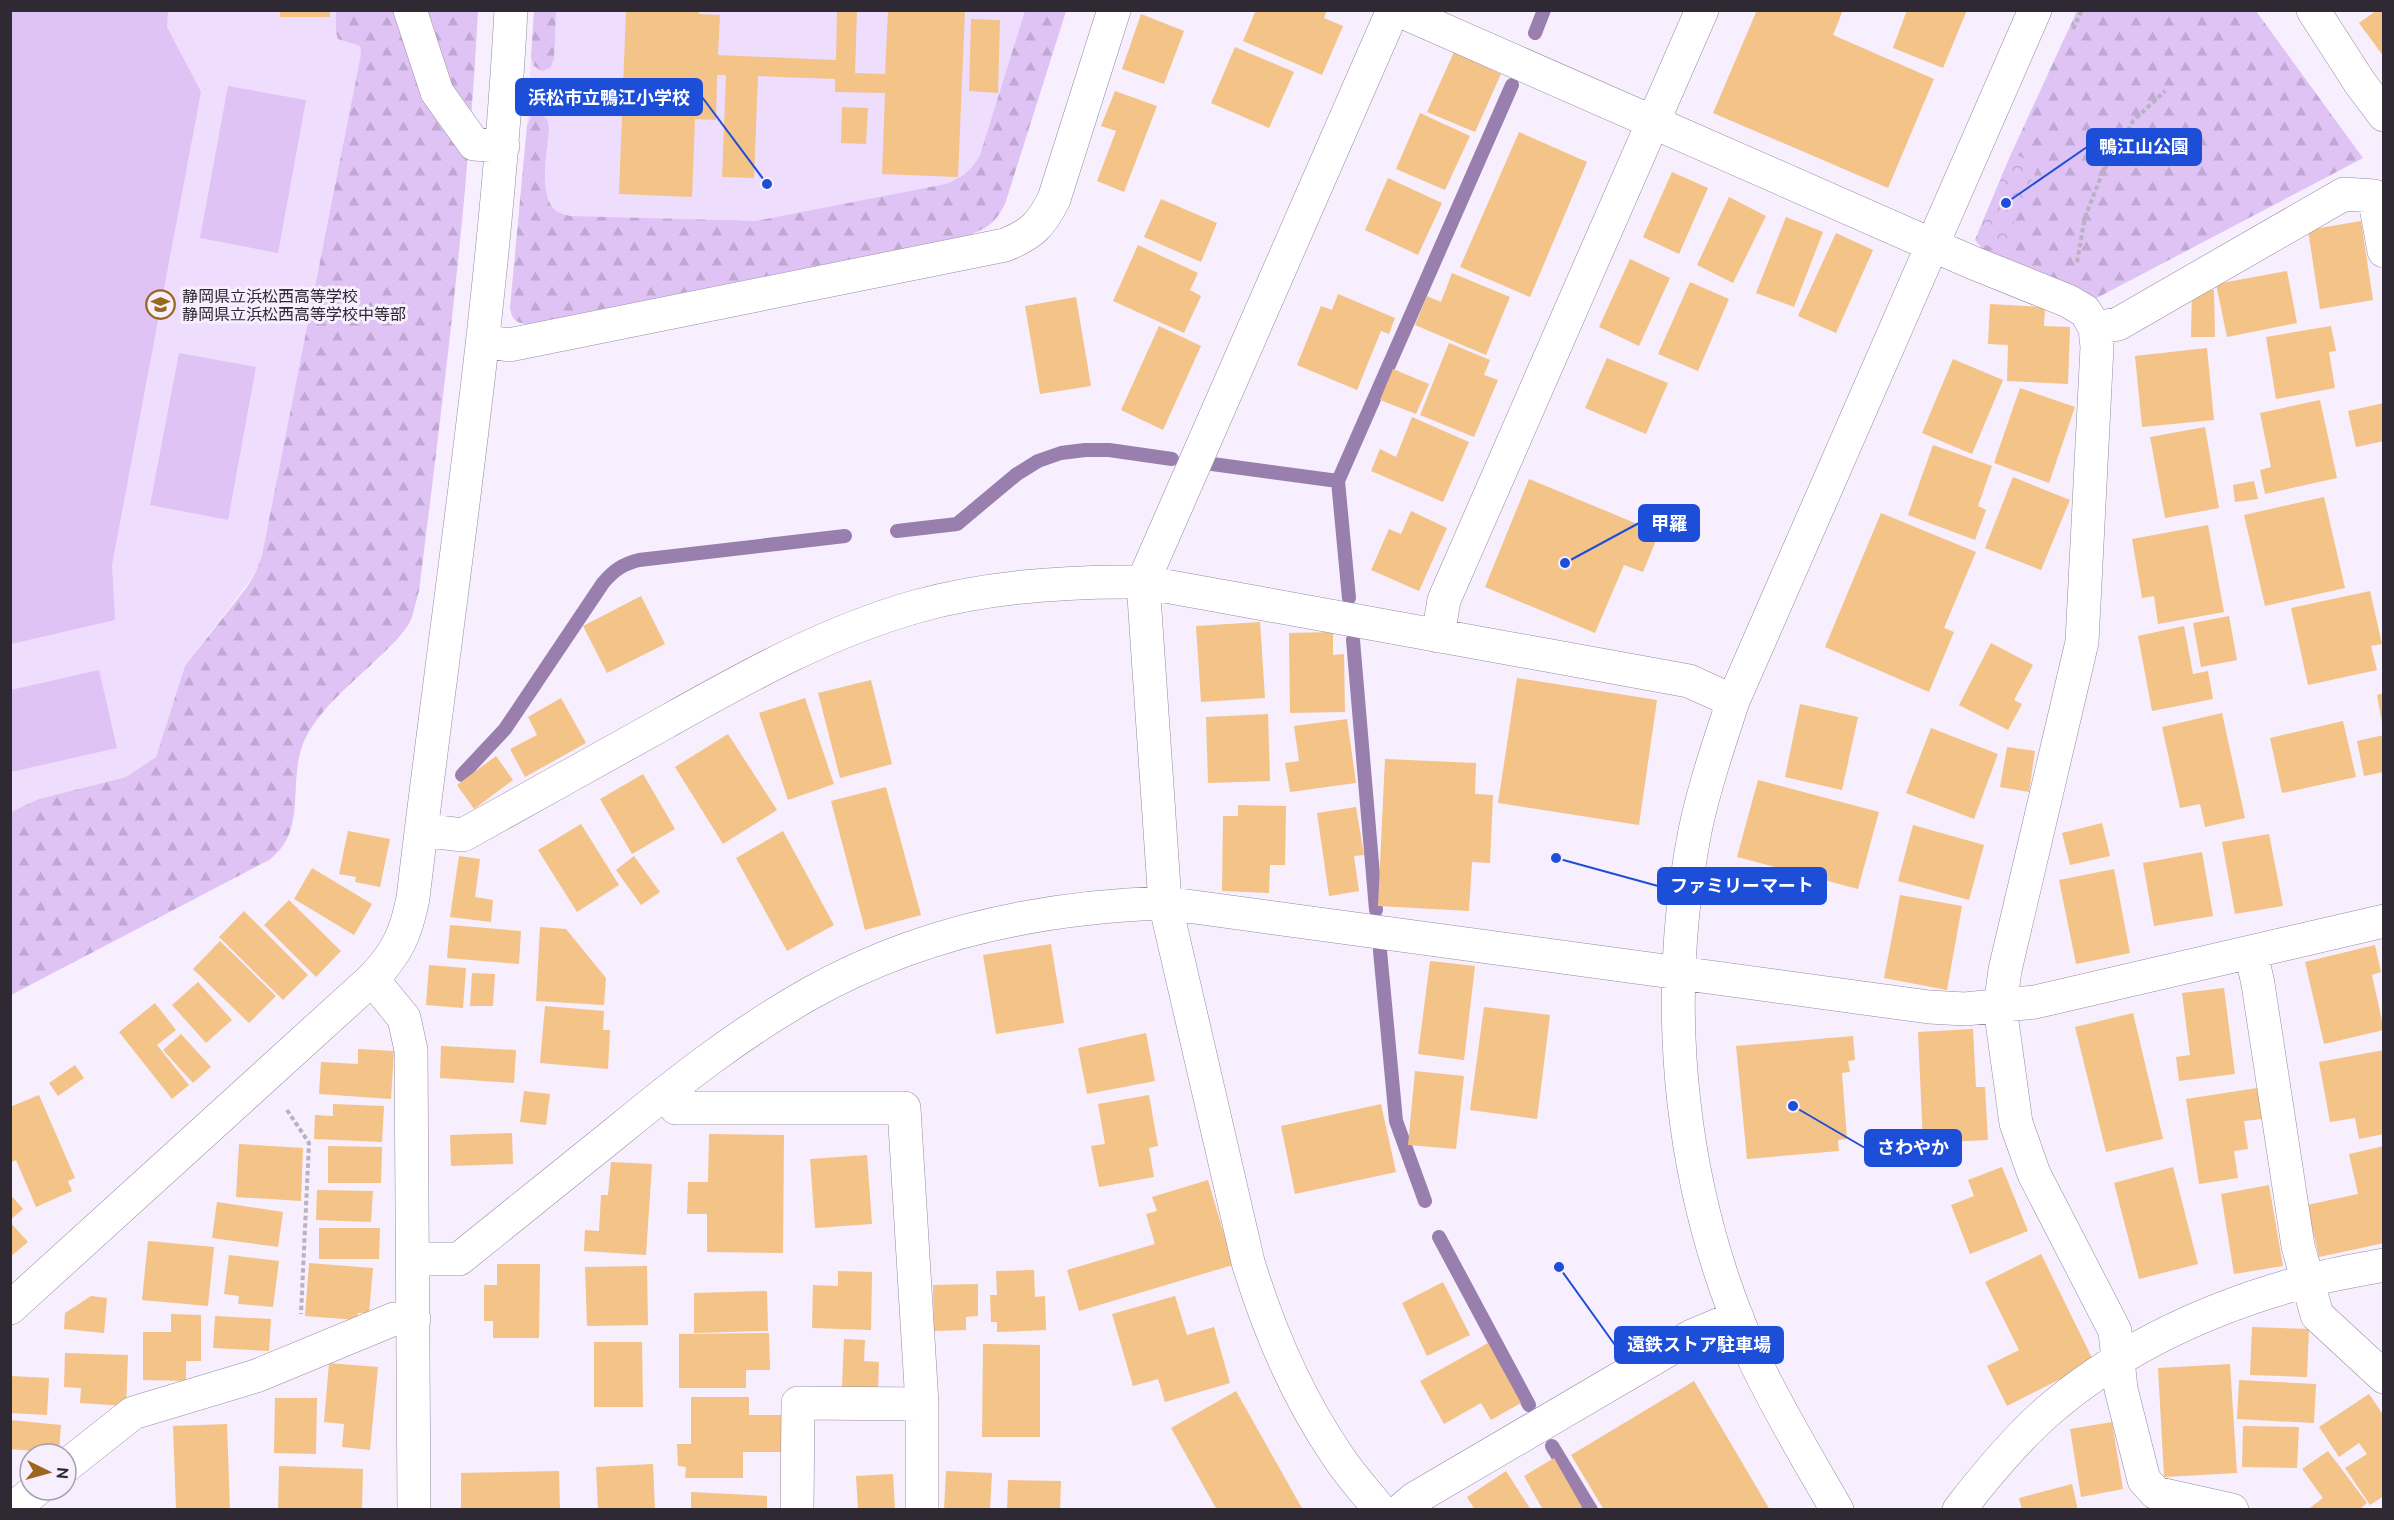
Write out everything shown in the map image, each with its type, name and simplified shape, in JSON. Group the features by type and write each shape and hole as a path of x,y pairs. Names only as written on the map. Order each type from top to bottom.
{"street":[{"path":"410,10 437,92 474,144 503,146"},
{"path":"10,1308 372,979 389,961 401,941 409,920 483,342 503,146 511,10"},
{"path":"483,342 509,345 1005,245 1026,236 1044,220 1054,199 1114,10"},
{"path":"1380,1509 1338,1458 1309,1413 1284,1364 1264,1314 1248,1262 1165,903 1143,582 1393,10"},
{"path":"1398,10 1932,245 2068,301 2085,311 2095,328 2097,347 2082,642 2005,970 2000,1007 2011,1097 2024,1149 2034,1174 2115,1331 2121,1389 2144,1480 2156,1493 2232,1509"},
{"path":"1438,636 1444,600 1702,10"},
{"path":"1837,1509 1787,1423 1756,1362 1737,1317 1709,1234 1693,1168 1682,1090 1677,973 1684,898 1695,830 1712,765 1733,701 2035,10"},
{"path":"2313,10 2360,83 2384,114"},
{"path":"2095,328 2118,324 2344,194 2374,196 2384,251"},
{"path":"421,830 463,835 764,667 811,644 879,618 930,603 1001,589 1085,581 1143,582 1689,681 1733,701"},
{"path":"413,1259 459,1259 722,1049 783,1009 839,979 907,950 957,934 1060,911 1113,905 1165,903 1929,1007 2000,1007 2035,1002 2384,921"},
{"path":"2251,952 2258,984 2298,1246 2317,1315 2384,1377"},
{"path":"372,979 395,1004 404,1018 411,1050 414,1509"},
{"path":"665,1093 676,1108 904,1108 922,1404 922,1509"},
{"path":"1959,1509 2008,1451 2048,1411 2118,1360 2161,1335 2202,1316 2308,1280 2384,1265"},
{"path":"1401,1509 1424,1493 1692,1336 1737,1317"},
{"path":"78,1457 133,1413 256,1376 394,1319 414,1319"},
{"path":"797,1509 798,1403 922,1404"}],"path":[{"path":"2072,29 2082,10"},
{"path":"2068,301 2085,217 2102,174 2133,121 2165,92"},
{"path":"261,1080 279,1099 309,1143 299,1345 304,1356"}],"shaded area":[{"name":"静岡県立浜松西高等学校 静岡県立浜松西高等学校中等部","path":"11,11 336,11 336,32 345,41 360,46 361,54 262,555 256,572 185,666 156,757 126,777 39,799 11,812"},
{"path":"534,11 1066,11 1005,204 997,219 985,229 969,235 527,324 518,323 512,317 510,308 527,126"}],"green space":[{"path":"10,11 168,11 167,27 201,92 112,565 115,620 11,644"},
{"path":"336,11 478,11 474,84 454,301 419,591 410,622 392,644 330,704 306,737 297,769 293,819 282,848 269,860 11,995 11,812 39,799 126,777 156,757 185,666 247,587 262,555 361,54 360,46 338,39"},
{"path":"534,11 556,11 554,59 550,68 542,71 534,66 531,58"},
{"path":"1025,11 1066,11 1005,204 995,219 981,230 969,235 527,324 520,323 513,318 510,308 527,126 531,116 539,114 547,119 549,127 545,184 550,204 556,211 570,216 755,221 946,184 966,173 980,155"},
{"path":"2077,11 2256,11 2363,158 2091,301 1988,256 1975,240 2012,152"},
{"path":"228,86 306,100 278,253 200,238"},
{"path":"2012,152 2038,166 2001,252 1975,240"},
{"path":"179,353 256,367 228,520 150,505"},
{"path":"99,670 117,748 11,772 11,690"}],"building":[{"path":"280,10 330,10 330,17 280,17"},
{"path":"626,10 699,10 699,14 720,15 718,55 836,60 837,10 857,10 855,73 885,74 888,10 965,10 958,177 882,174 885,93 835,92 835,79 758,76 754,178 722,177 726,75 717,75 716,120 695,119 692,197 619,194"},
{"path":"1256,10 1327,10 1324,18 1343,26 1322,75 1243,41"},
{"path":"1757,10 1843,10 1833,35 1934,79 1888,188 1713,113"},
{"path":"1907,10 1967,10 1943,68 1893,48"},
{"path":"2377,10 2384,10 2384,57 2359,23"},
{"path":"1141,14 1184,31 1164,84 1122,69"},
{"path":"971,19 1000,20 998,93 969,91"},
{"path":"1235,47 1294,72 1269,128 1211,103"},
{"path":"1454,52 1501,74 1475,132 1427,112"},
{"path":"1115,91 1157,106 1124,192 1097,181 1116,131 1101,126"},
{"path":"842,107 868,108 866,144 841,143"},
{"path":"1420,113 1470,136 1445,190 1396,169"},
{"path":"1519,132 1587,162 1530,297 1460,267"},
{"path":"1672,172 1708,188 1679,254 1643,237"},
{"path":"1388,178 1442,203 1418,255 1365,230"},
{"path":"1729,197 1766,216 1733,283 1697,265"},
{"path":"1161,199 1217,223 1201,262 1144,237"},
{"path":"1786,217 1823,232 1794,307 1756,293"},
{"path":"2361,221 2373,300 2320,309 2308,230"},
{"path":"1836,233 1873,250 1836,333 1798,316"},
{"path":"1138,245 1198,273 1190,290 1201,296 1184,333 1113,301"},
{"path":"1630,259 1670,278 1639,346 1599,327"},
{"path":"2287,271 2297,323 2227,337 2216,284"},
{"path":"1452,273 1510,297 1486,355 1415,325 1427,296 1441,302"},
{"path":"1690,282 1729,299 1698,371 1658,354"},
{"path":"2192,290 2214,290 2215,337 2191,337"},
{"path":"1338,294 1395,318 1389,334 1381,331 1357,390 1297,365 1321,306 1332,310"},
{"path":"1076,297 1091,386 1040,394 1025,306"},
{"path":"1990,304 2045,307 2044,326 2070,327 2068,384 2007,381 2008,345 1988,344"},
{"path":"1159,326 1201,346 1163,430 1121,410"},
{"path":"2331,326 2336,351 2329,352 2335,388 2276,399 2266,337"},
{"path":"1449,343 1490,360 1484,375 1498,380 1474,437 1420,415"},
{"path":"2207,348 2214,420 2142,427 2135,356"},
{"path":"1607,358 1668,383 1646,434 1585,408"},
{"path":"1953,359 2003,380 1972,454 1922,433"},
{"path":"1393,369 1429,384 1416,414 1380,400"},
{"path":"2020,388 2075,407 2049,483 1994,463"},
{"path":"2320,400 2337,478 2265,494 2260,470 2271,467 2260,413"},
{"path":"2384,403 2384,441 2356,447 2348,411"},
{"path":"1412,417 1469,442 1443,502 1371,471 1380,449 1396,457"},
{"path":"2205,427 2219,508 2165,518 2150,437"},
{"path":"1933,445 1992,466 1978,506 1986,510 1975,540 1908,515"},
{"path":"2013,477 2070,500 2041,570 1985,548"},
{"path":"1529,479 1659,533 1643,572 1624,565 1595,633 1485,587"},
{"path":"2254,481 2258,499 2235,502 2233,485"},
{"path":"2324,497 2345,588 2265,606 2244,515"},
{"path":"1411,511 1447,528 1419,591 1371,570 1389,529 1401,534"},
{"path":"1881,513 1976,552 1944,628 1954,632 1929,692 1825,647"},
{"path":"2208,525 2224,612 2158,624 2154,596 2142,598 2132,539"},
{"path":"2370,591 2382,644 2371,646 2377,670 2308,685 2291,608"},
{"path":"641,596 665,644 607,673 583,626"},
{"path":"2229,616 2237,660 2201,667 2193,623"},
{"path":"1260,622 1265,698 1201,702 1196,626"},
{"path":"2184,626 2193,674 2208,671 2213,699 2152,711 2138,636"},
{"path":"1333,632 1333,655 1344,654 1345,712 1290,713 1289,633"},
{"path":"1991,643 2033,665 2014,700 2022,704 2008,730 1959,705"},
{"path":"1517,678 1657,700 1639,825 1498,803"},
{"path":"871,680 892,764 840,778 818,693"},
{"path":"2384,693 2384,723 2382,723 2377,695"},
{"path":"561,698 586,743 525,777 510,749 537,735 528,717"},
{"path":"805,698 834,784 788,800 759,713"},
{"path":"1800,704 1858,717 1842,790 1785,777"},
{"path":"2222,713 2245,818 2205,827 2200,804 2180,808 2162,727"},
{"path":"1268,714 1270,781 1208,783 1206,717"},
{"path":"1347,719 1356,783 1290,792 1285,763 1299,761 1294,726"},
{"path":"2343,721 2356,777 2282,793 2270,738"},
{"path":"1931,728 1998,754 1974,819 1906,793"},
{"path":"728,734 777,810 723,844 675,767"},
{"path":"2384,735 2384,772 2364,776 2357,741"},
{"path":"2007,747 2035,751 2029,792 2000,787"},
{"path":"496,756 513,780 474,809 457,785"},
{"path":"1385,759 1476,763 1475,794 1493,795 1490,863 1472,862 1469,911 1378,906"},
{"path":"643,774 675,829 632,854 600,799"},
{"path":"1758,780 1879,812 1858,889 1737,857"},
{"path":"886,787 921,915 865,930 831,801"},
{"path":"1238,805 1286,806 1285,865 1270,865 1269,893 1222,891 1223,816 1238,816"},
{"path":"1356,807 1364,855 1354,856 1359,891 1329,896 1317,813"},
{"path":"2102,823 2110,856 2070,865 2062,833"},
{"path":"581,824 619,885 577,912 538,850"},
{"path":"1913,825 1984,845 1969,900 1898,881"},
{"path":"348,831 390,839 380,887 355,882 356,877 339,874"},
{"path":"783,831 834,925 787,951 736,858"},
{"path":"2269,834 2283,906 2235,914 2222,842"},
{"path":"2202,852 2213,916 2154,926 2143,863"},
{"path":"459,856 480,859 475,897 493,900 491,922 450,917"},
{"path":"634,856 660,892 641,905 616,870"},
{"path":"312,868 372,904 354,935 294,899"},
{"path":"2114,869 2130,953 2076,964 2059,880"},
{"path":"1900,895 1962,906 1947,990 1884,978"},
{"path":"289,900 341,951 316,977 264,925"},
{"path":"244,911 308,975 283,1000 219,937"},
{"path":"450,925 521,931 519,964 447,958"},
{"path":"540,927 566,929 606,978 604,1005 536,1001"},
{"path":"220,941 276,996 249,1023 193,969"},
{"path":"1051,944 1064,1023 996,1034 983,955"},
{"path":"2375,945 2381,972 2372,975 2384,1030 2324,1044 2305,962"},
{"path":"1430,961 1475,966 1464,1060 1418,1054"},
{"path":"429,965 466,968 463,1008 426,1005"},
{"path":"472,973 495,974 493,1006 470,1006"},
{"path":"198,982 232,1020 206,1043 172,1005"},
{"path":"2224,988 2235,1074 2179,1081 2176,1057 2190,1055 2182,993"},
{"path":"155,1003 176,1030 157,1045 189,1085 172,1099 119,1032"},
{"path":"545,1006 604,1011 603,1030 610,1030 608,1069 540,1063"},
{"path":"1484,1007 1550,1015 1537,1119 1470,1110"},
{"path":"2133,1013 2163,1139 2106,1152 2075,1027"},
{"path":"1973,1029 1976,1087 1985,1087 1988,1140 1923,1143 1918,1032"},
{"path":"1146,1033 1155,1081 1087,1094 1078,1048"},
{"path":"181,1034 211,1067 193,1083 163,1050"},
{"path":"1853,1036 1855,1060 1848,1061 1850,1072 1842,1073 1847,1139 1838,1140 1839,1151 1747,1159 1736,1046"},
{"path":"441,1046 516,1050 514,1083 440,1078"},
{"path":"358,1049 394,1051 391,1099 319,1094 321,1062 358,1064"},
{"path":"2384,1050 2384,1134 2359,1139 2355,1118 2330,1122 2319,1062"},
{"path":"75,1065 84,1078 58,1096 49,1083"},
{"path":"1415,1071 1464,1076 1456,1149 1408,1145"},
{"path":"2257,1088 2262,1119 2244,1121 2248,1149 2234,1151 2238,1178 2199,1184 2186,1099"},
{"path":"524,1091 550,1094 546,1125 520,1122"},
{"path":"39,1095 75,1178 68,1181 72,1191 36,1207 16,1160 10,1163 10,1107"},
{"path":"1149,1095 1158,1146 1149,1148 1154,1177 1099,1187 1091,1146 1105,1144 1098,1104"},
{"path":"333,1104 384,1106 382,1142 314,1139 315,1115 333,1116"},
{"path":"1381,1104 1396,1172 1295,1194 1281,1126"},
{"path":"512,1133 513,1164 451,1166 450,1135"},
{"path":"709,1134 784,1135 783,1253 707,1252 707,1214 687,1214 688,1182 708,1182"},
{"path":"239,1144 303,1148 301,1201 236,1197"},
{"path":"328,1146 382,1147 381,1183 328,1183"},
{"path":"2384,1146 2384,1243 2319,1257 2307,1205 2358,1194 2349,1154"},
{"path":"867,1155 872,1224 815,1228 810,1159"},
{"path":"611,1162 652,1164 646,1255 584,1251 585,1230 599,1231 601,1195 608,1195"},
{"path":"2002,1167 2028,1231 1970,1254 1951,1205 1974,1196 1968,1180"},
{"path":"2173,1167 2198,1264 2139,1279 2114,1183"},
{"path":"1208,1180 1233,1265 1079,1311 1067,1270 1155,1244 1146,1214 1157,1211 1152,1197"},
{"path":"2269,1185 2283,1266 2234,1274 2221,1194"},
{"path":"317,1190 373,1191 371,1222 316,1220"},
{"path":"10,1194 23,1209 10,1220"},
{"path":"217,1202 283,1212 278,1247 212,1238"},
{"path":"10,1222 28,1242 10,1257"},
{"path":"319,1228 380,1228 379,1259 319,1259"},
{"path":"148,1241 214,1247 208,1306 142,1300"},
{"path":"2041,1254 2094,1362 2007,1406 1987,1366 2019,1350 1985,1282"},
{"path":"229,1255 279,1261 273,1307 238,1304 239,1296 224,1294"},
{"path":"309,1263 373,1268 369,1313 358,1313 357,1320 305,1316"},
{"path":"497,1264 540,1264 539,1338 493,1338 493,1321 484,1321 484,1285 497,1285"},
{"path":"647,1266 648,1325 587,1326 585,1267"},
{"path":"1034,1270 1035,1297 1045,1296 1046,1330 997,1332 997,1322 991,1322 990,1295 997,1295 996,1271"},
{"path":"838,1271 872,1272 871,1330 812,1328 813,1285 838,1286"},
{"path":"1443,1282 1470,1335 1427,1356 1402,1303"},
{"path":"978,1284 978,1316 966,1317 966,1330 934,1331 933,1285"},
{"path":"767,1291 768,1331 694,1333 694,1293"},
{"path":"91,1296 107,1298 104,1333 64,1329 65,1313"},
{"path":"1175,1296 1187,1335 1214,1327 1230,1383 1165,1402 1158,1379 1133,1386 1112,1314"},
{"path":"171,1314 201,1315 201,1361 186,1361 186,1381 143,1380 143,1332 171,1332"},
{"path":"215,1316 271,1319 269,1351 213,1348"},
{"path":"2252,1327 2309,1329 2307,1377 2250,1375"},
{"path":"769,1333 770,1370 746,1370 746,1388 679,1388 679,1334"},
{"path":"844,1339 865,1340 864,1361 879,1362 878,1389 842,1387"},
{"path":"594,1342 642,1342 643,1407 594,1407"},
{"path":"1488,1343 1521,1403 1491,1420 1481,1403 1444,1424 1420,1381"},
{"path":"983,1344 1040,1345 1040,1437 982,1437"},
{"path":"65,1353 128,1355 126,1406 80,1403 81,1388 64,1387"},
{"path":"329,1363 378,1367 370,1450 342,1447 344,1424 324,1422"},
{"path":"2230,1364 2237,1473 2164,1477 2158,1368"},
{"path":"10,1376 49,1378 47,1415 10,1413"},
{"path":"2239,1380 2316,1384 2314,1423 2237,1419"},
{"path":"1694,1381 1770,1510 1604,1510 1571,1455"},
{"path":"1236,1391 1303,1510 1217,1510 1171,1428"},
{"path":"2369,1394 2384,1416 2384,1496 2370,1505 2345,1468 2367,1454 2359,1443 2339,1457 2319,1427"},
{"path":"691,1397 749,1397 749,1415 784,1415 784,1452 743,1452 743,1478 685,1478 686,1467 678,1466 677,1444 691,1444"},
{"path":"275,1398 317,1398 316,1454 274,1453"},
{"path":"10,1420 61,1425 60,1442 18,1442 18,1450 10,1449"},
{"path":"2112,1422 2123,1489 2081,1497 2070,1429"},
{"path":"227,1424 230,1510 176,1510 173,1426"},
{"path":"2243,1426 2299,1427 2297,1468 2242,1467"},
{"path":"2328,1451 2367,1503 2359,1510 2307,1510 2323,1498 2302,1469"},
{"path":"1554,1458 1582,1507 1577,1510 1543,1510 1524,1476"},
{"path":"653,1464 655,1510 598,1510 596,1467"},
{"path":"279,1466 363,1469 362,1510 278,1510"},
{"path":"559,1471 560,1510 461,1510 461,1473"},
{"path":"946,1471 992,1473 990,1510 944,1510"},
{"path":"1506,1471 1531,1510 1475,1510 1467,1497"},
{"path":"893,1474 895,1510 858,1510 856,1476"},
{"path":"1008,1480 1061,1481 1060,1510 1007,1510"},
{"path":"2072,1484 2078,1510 2022,1510 2019,1498"},
{"path":"691,1492 767,1496 767,1510 691,1510"}],"waterway":[{"path":"1535,33 1544,10"},
{"path":"1349,598 1338,481 1512,85"},
{"path":"897,531 957,524 1017,474 1038,461 1061,453 1109,450 1172,459"},
{"path":"1212,464 1338,481"},
{"path":"462,775 505,729 603,583 619,568 639,560 845,536"},
{"path":"1353,640 1376,910"},
{"path":"1380,951 1396,1121 1425,1201"},
{"path":"1439,1237 1529,1405"},
{"path":"1552,1446 1591,1510"}],"place":[{"name":"浜松市立鴨江小学校","path":"767,184"},
{"name":"鴨江山公園","path":"2006,203"},
{"name":"静岡県立浜松西高等学校 静岡県立浜松西高等学校中等部","path":"161,305"},
{"name":"甲羅","path":"1565,563"},
{"name":"ファミリーマート","path":"1556,858"},
{"name":"さわやか","path":"1793,1106"},
{"name":"遠鉄ストア駐車場","path":"1559,1267"}]}
